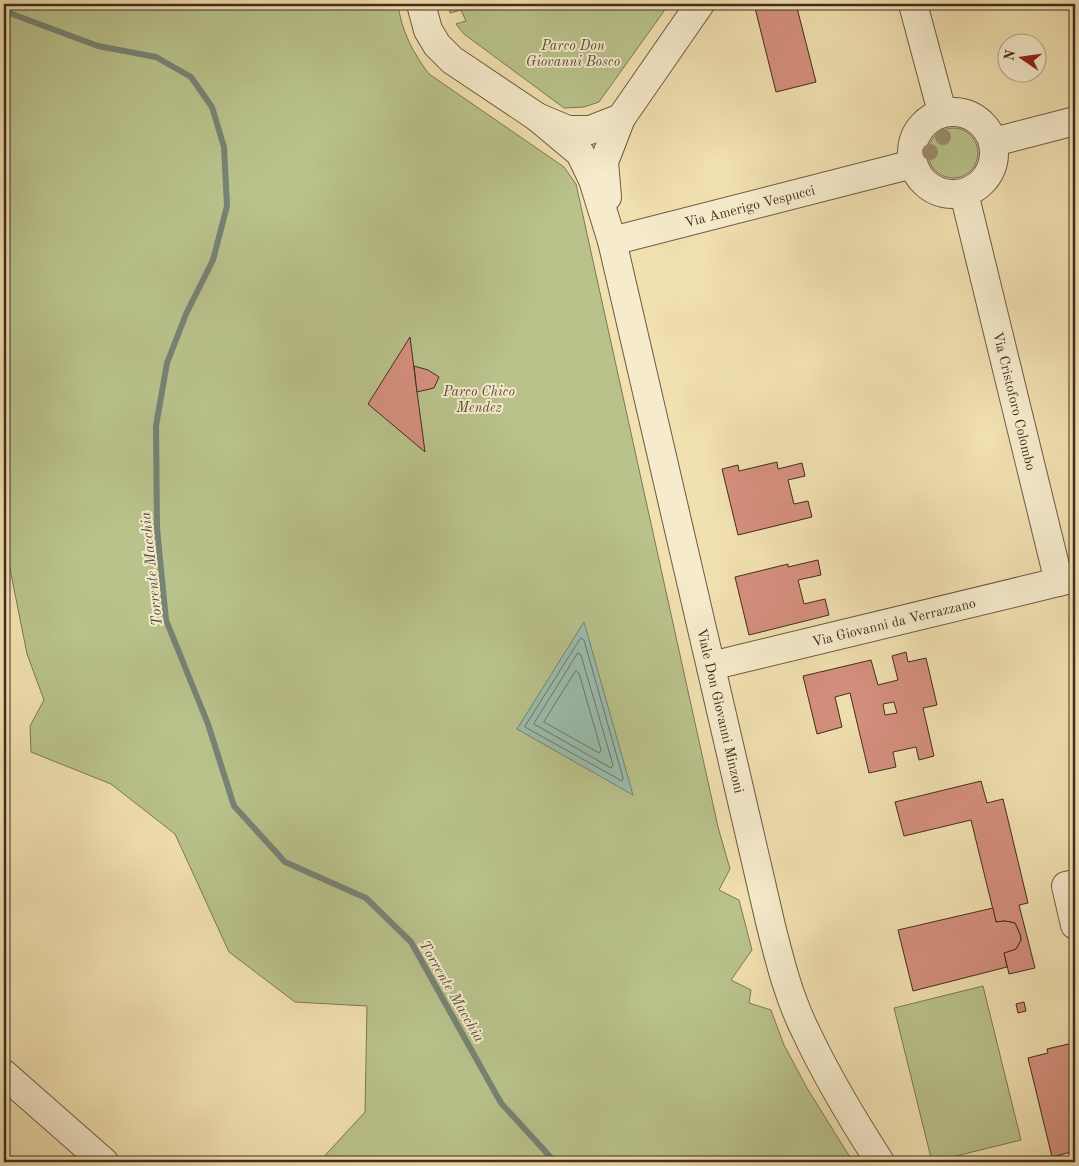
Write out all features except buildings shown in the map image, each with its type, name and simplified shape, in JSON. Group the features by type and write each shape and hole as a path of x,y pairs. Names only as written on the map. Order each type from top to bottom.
{"street":[{"path":"421,4 428,30 436,45 452,60 537,118 580,154 593,180 612,240"},
{"path":"612,240 604,162 609,144 621,118 700,4"},
{"path":"913,4 942,112"},
{"path":"1004,139 993,164 967,206 930,186 901,167 924,123 942,112 964,112 1004,139 1075,121"},
{"path":"537,118 568,130 590,130 621,118"},
{"name":"Via Amerigo Vespucci","path":"612,240 901,167"},
{"name":"Via Cristoforo Colombo","path":"967,206 1067,580"},
{"name":"Viale Don Giovanni Minzoni","path":"612,240 784,976 809,1038 829,1077 880,1162"},
{"name":"Via Giovanni da Verrazzano","path":"711,666 1067,580"},
{"path":"1075,884 1066,886 1075,926"},
{"path":"4,1074 104,1162"}],"green space":[{"name":"Parco Chico Mendez","path":"4,4 398,4 402,23 409,41 429,74 564,167 576,184 718,827 730,869 719,890 739,900 752,950 731,980 751,990 749,1003 771,1010 784,1045 807,1088 853,1162 319,1162 365,1112 367,1006 295,1002 229,952 175,834 111,784 31,752 30,726 44,700 27,654 4,544"},
{"name":"Parco Don Giovanni Bosco","path":"448,4 669,4 599,102 584,107 564,108 464,34 456,24 466,21 461,10 450,13"},
{"path":"948,128 958,128 971,135 978,148 978,158 971,171 958,178 948,178 939,174 932,167 928,158 928,148 932,139 939,132"},
{"path":"983,986 1021,1140 932,1162 894,1008"}],"water":[{"path":"584,622 633,795 517,729"}],"waterway":[{"name":"Torrente Macchia","path":"4,11 98,46 156,57 191,77 212,107 224,147 227,206 213,260 186,314 167,363 156,426 157,528 166,620 208,724 234,806 285,862 366,898 411,942 501,1103 555,1162"}]}
